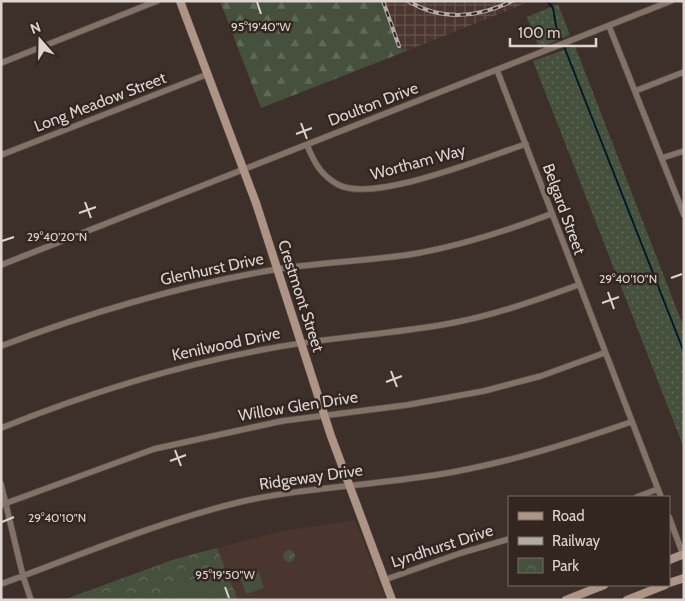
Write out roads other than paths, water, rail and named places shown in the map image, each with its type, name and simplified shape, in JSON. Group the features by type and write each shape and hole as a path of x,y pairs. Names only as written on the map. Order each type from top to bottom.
{"street":[{"path":"1,63 156,1"},
{"name":"Crestmont Street","path":"180,1 244,170 279,269 348,485 392,600"},
{"name":"Doulton Drive","path":"1,265 671,1"},
{"path":"610,26 684,215"},
{"name":"Belgard Street","path":"497,70 604,353 661,496"},
{"path":"635,91 684,72"},
{"name":"Long Meadow Street","path":"1,155 208,74"},
{"name":"Wortham Way","path":"307,145 314,163 330,180 340,186 365,191 411,181 526,144"},
{"path":"662,158 684,151"},
{"name":"Glenhurst Drive","path":"1,346 108,309 169,292 279,269 437,249 490,235 551,214"},
{"name":"Kenilwood Drive","path":"1,428 131,380 205,361 301,342 385,334 452,323 517,306 578,285"},
{"name":"Willow Glen Drive","path":"3,504 154,449 214,434 324,414 407,405 484,391 541,376 604,353"},
{"name":"Ridgeway Drive","path":"1,584 177,519 241,502 348,485 428,476 508,460 631,422"},
{"path":"1,484 3,504 22,576 31,600"},
{"path":"640,496 658,489"},
{"path":"670,520 683,555 670,560"},
{"name":"Lyndhurst Drive","path":"384,580 438,560 508,539"},
{"path":"670,583 684,578"},
{"path":"566,600 601,586"},
{"path":"627,600 662,586"}],"waterway":[{"path":"548,2 553,8 556,26 684,352"}],"railway":[{"path":"383,1 399,46"},
{"path":"408,1 433,12 460,15 486,11 512,1"}]}
